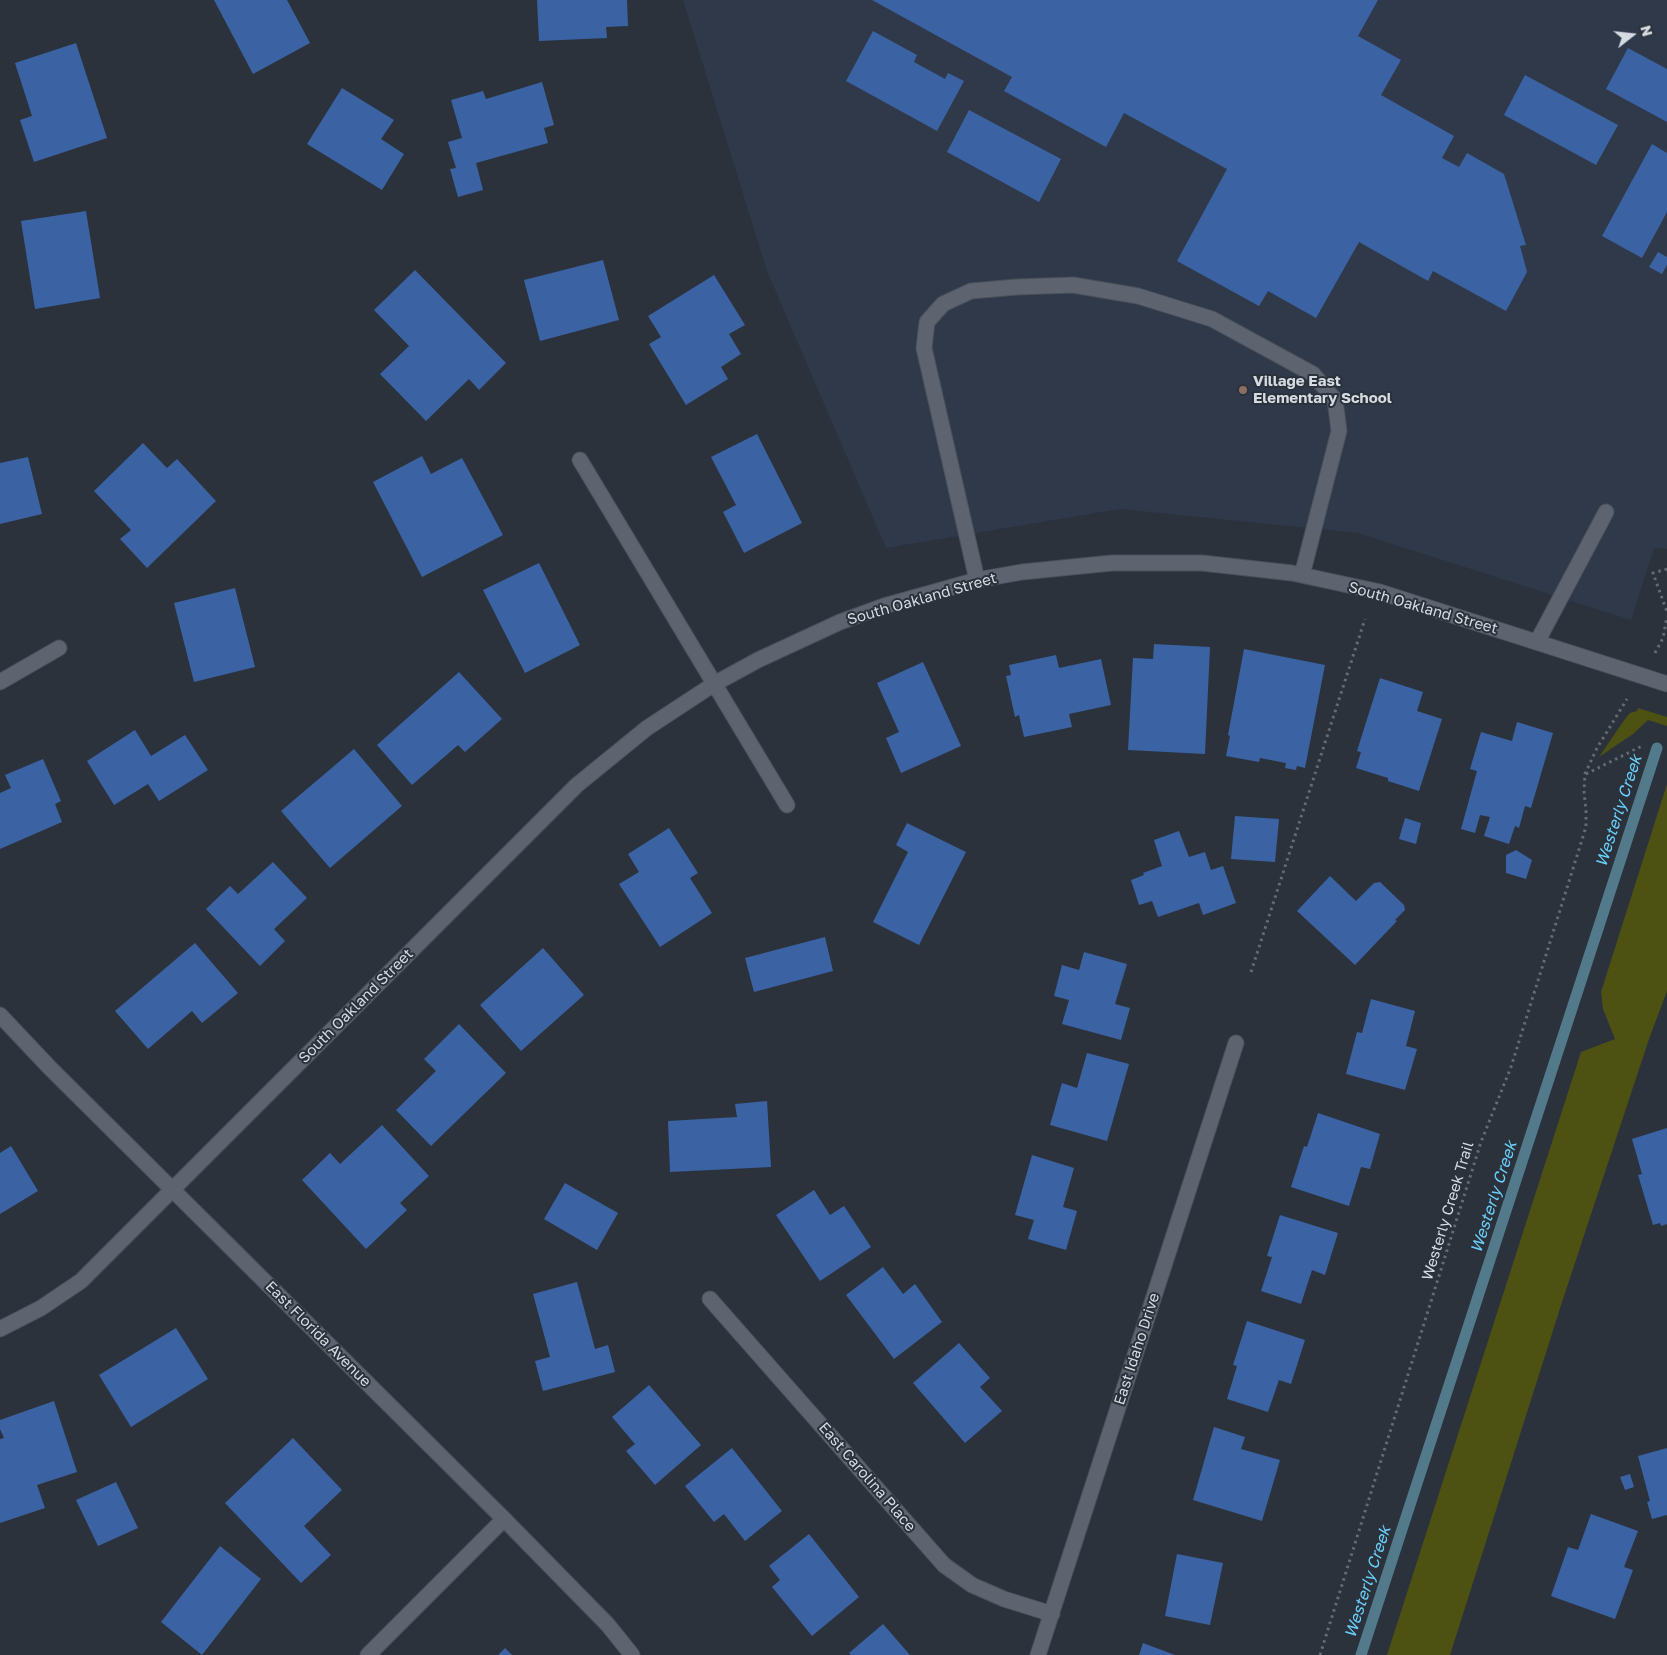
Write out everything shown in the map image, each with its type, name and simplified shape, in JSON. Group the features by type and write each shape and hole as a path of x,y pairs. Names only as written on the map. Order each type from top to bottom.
{"street":[{"path":"977,580 924,348 927,322 943,304 971,290 1073,285 1138,296 1212,319 1313,374 1335,400 1339,431 1302,575"},
{"path":"580,460 787,805"},
{"path":"1538,642 1606,512"},
{"name":"South Oakland Street","path":"0,1329 41,1308 81,1280 577,785 647,728 714,684 758,660 840,622 884,606 977,580 1022,572 1112,563 1202,563 1302,575 1380,592 1667,684"},
{"path":"0,682 59,648"},
{"name":"East Florida Avenue","path":"0,1016 504,1519 608,1625 632,1655"},
{"name":"East Idaho Drive","path":"1038,1655 1236,1044"},
{"name":"East Carolina Place","path":"710,1298 944,1565 972,1585 1004,1599 1052,1614"},
{"path":"368,1655 504,1519"}],"path":[{"path":"1667,569 1653,573 1667,612"},
{"name":"Westerly Creek Trail","path":"1320,1655 1481,1142 1511,1068 1586,827 1584,790 1586,774 1597,748 1665,639 1667,616"},
{"path":"1251,972 1365,619"},
{"path":"1586,774 1644,744"}],"shaded area":[{"name":"Village East Elementary School","path":"683,0 1667,0 1667,549 1654,548 1631,620 1358,533 1120,509 886,548 767,271"}],"green space":[{"path":"1638,708 1667,717 1667,726 1648,720 1633,734 1599,757 1625,719 1630,713 1637,711"},
{"path":"1667,784 1667,991 1649,1039 1563,1299 1450,1655 1387,1655 1581,1052 1615,1039 1603,1009 1601,992"}],"building":[{"path":"214,0 287,0 310,43 253,74"},
{"path":"537,0 627,0 628,26 606,27 607,38 539,41"},
{"path":"872,0 1378,0 1358,36 1401,60 1381,95 1454,136 1442,158 1459,167 1467,153 1504,174 1526,245 1520,246 1527,272 1506,311 1433,271 1428,281 1359,242 1316,318 1268,291 1259,306 1177,261 1227,169 1124,113 1106,147 1004,91 1012,77"},
{"path":"873,31 917,55 914,62 945,79 948,73 964,81 937,131 846,81"},
{"path":"76,43 107,138 34,162 20,120 32,116 15,63"},
{"path":"1628,48 1667,69 1667,122 1606,89"},
{"path":"1525,75 1618,125 1596,165 1504,115"},
{"path":"542,82 554,125 544,128 548,143 476,163 483,190 458,197 450,169 456,168 448,142 462,138 451,100 483,91 486,99"},
{"path":"342,88 394,120 381,139 404,154 382,190 307,144"},
{"path":"969,110 1061,159 1039,202 947,152"},
{"path":"1652,144 1667,153 1667,212 1642,258 1602,236"},
{"path":"86,211 100,298 35,309 21,221"},
{"path":"1658,252 1667,257 1667,265 1662,274 1649,267"},
{"path":"603,260 619,320 540,341 524,280"},
{"path":"415,270 506,363 479,390 469,379 426,421 380,374 409,346 374,310"},
{"path":"714,275 745,325 729,334 741,354 721,367 728,379 686,405 649,344 661,337 648,316"},
{"path":"757,434 802,523 744,553 723,512 736,505 711,457"},
{"path":"143,443 167,468 177,459 216,501 147,568 120,539 131,530 94,491"},
{"path":"422,456 431,474 462,458 503,535 422,577 373,482"},
{"path":"28,457 42,514 0,524 0,463"},
{"path":"539,563 580,645 525,673 483,590"},
{"path":"235,588 255,667 194,682 174,603"},
{"path":"1154,644 1210,647 1205,754 1128,750 1133,658 1153,659"},
{"path":"1244,649 1325,665 1305,768 1297,766 1296,770 1285,768 1286,763 1260,758 1259,762 1226,756 1230,736 1228,735"},
{"path":"1056,655 1059,668 1101,659 1111,705 1069,714 1072,727 1024,737 1019,715 1015,717 1006,676 1011,675 1009,665"},
{"path":"923,662 961,746 901,773 886,738 899,732 877,683"},
{"path":"459,672 502,719 465,752 458,745 412,785 377,745"},
{"path":"1380,678 1423,692 1417,711 1442,719 1419,791 1388,781 1388,778 1356,768 1361,752 1357,751"},
{"path":"1517,722 1553,733 1531,808 1525,806 1519,828 1515,826 1509,844 1484,836 1490,817 1480,815 1475,833 1461,829 1477,771 1470,769 1481,732 1512,741"},
{"path":"135,730 151,756 185,735 208,770 159,801 148,784 114,805 87,761"},
{"path":"354,749 402,806 330,868 281,811"},
{"path":"43,759 61,801 55,804 62,822 0,849 0,793 11,788 5,775"},
{"path":"1235,816 1279,819 1275,862 1231,859"},
{"path":"1405,818 1421,823 1416,844 1399,839"},
{"path":"907,823 966,852 919,945 873,922 908,852 896,845"},
{"path":"669,828 698,873 690,878 712,913 660,947 619,884 639,872 628,854"},
{"path":"1179,831 1189,857 1205,852 1211,870 1223,866 1236,903 1203,915 1199,903 1158,917 1152,901 1139,905 1131,880 1162,866 1154,840"},
{"path":"1516,850 1532,860 1526,879 1506,873 1506,855"},
{"path":"273,862 307,898 274,929 285,941 260,966 206,909 230,886 238,894"},
{"path":"1330,876 1356,901 1374,883 1380,882 1404,905 1405,910 1395,920 1397,921 1355,965 1297,911"},
{"path":"825,937 833,971 754,992 745,958"},
{"path":"195,943 238,993 202,1023 192,1011 148,1049 115,1011"},
{"path":"543,948 584,995 521,1051 480,1005"},
{"path":"1084,952 1127,964 1115,1004 1130,1008 1121,1040 1062,1024 1069,1000 1054,996 1062,965 1079,970"},
{"path":"1371,999 1415,1011 1406,1046 1417,1049 1405,1090 1346,1074 1357,1032 1362,1033"},
{"path":"459,1024 506,1073 431,1146 396,1110 436,1071 424,1059"},
{"path":"1087,1053 1129,1064 1107,1141 1050,1125 1062,1083 1077,1088"},
{"path":"767,1101 771,1167 670,1172 668,1121 737,1117 735,1104"},
{"path":"1318,1113 1380,1134 1370,1169 1361,1167 1349,1206 1291,1187 1304,1146 1307,1147"},
{"path":"382,1125 429,1176 400,1203 407,1210 366,1249 302,1180 330,1153 340,1164"},
{"path":"1667,1128 1667,1224 1661,1226 1660,1223 1653,1225 1638,1175 1642,1174 1632,1139"},
{"path":"11,1146 38,1191 0,1214 0,1153"},
{"path":"1032,1155 1074,1168 1063,1207 1077,1211 1066,1250 1028,1239 1034,1220 1015,1215"},
{"path":"565,1183 618,1213 597,1250 544,1219"},
{"path":"814,1190 830,1215 844,1206 871,1247 820,1281 776,1215"},
{"path":"1280,1215 1338,1233 1325,1275 1312,1270 1301,1304 1261,1291 1272,1257 1267,1256"},
{"path":"883,1267 903,1294 915,1284 942,1322 894,1359 846,1295"},
{"path":"577,1282 595,1349 608,1345 615,1372 543,1391 535,1361 550,1357 533,1294"},
{"path":"1247,1321 1305,1340 1291,1384 1279,1380 1268,1412 1227,1399 1237,1366 1233,1365"},
{"path":"176,1328 208,1379 131,1427 99,1375"},
{"path":"959,1343 990,1378 980,1387 1002,1411 965,1443 913,1383"},
{"path":"649,1385 701,1445 655,1485 626,1451 635,1444 612,1417"},
{"path":"54,1401 77,1472 37,1485 45,1508 0,1523 0,1439 4,1438 0,1429 0,1420"},
{"path":"1214,1427 1245,1437 1241,1449 1280,1460 1262,1521 1193,1500"},
{"path":"293,1438 342,1490 304,1526 331,1555 301,1583 225,1503"},
{"path":"732,1448 782,1511 745,1541 724,1514 714,1522 685,1486"},
{"path":"1667,1448 1667,1515 1652,1519 1647,1502 1650,1501 1638,1456"},
{"path":"1630,1474 1634,1487 1625,1490 1620,1477"},
{"path":"116,1482 138,1528 98,1546 76,1500"},
{"path":"1591,1514 1638,1531 1624,1567 1633,1570 1615,1619 1551,1596 1568,1547 1578,1550"},
{"path":"809,1534 859,1597 812,1636 772,1587 780,1580 769,1566"},
{"path":"220,1546 261,1579 202,1655 161,1622"},
{"path":"1177,1554 1223,1563 1210,1625 1165,1616"},
{"path":"883,1624 910,1655 851,1655 849,1653"},
{"path":"1143,1643 1175,1655 1139,1655"},
{"path":"505,1648 512,1655 498,1655"}],"waterway":[{"name":"Westerly Creek","path":"1361,1655 1657,748"}],"place":[{"name":"Village East Elementary School","path":"1243,390"}]}
